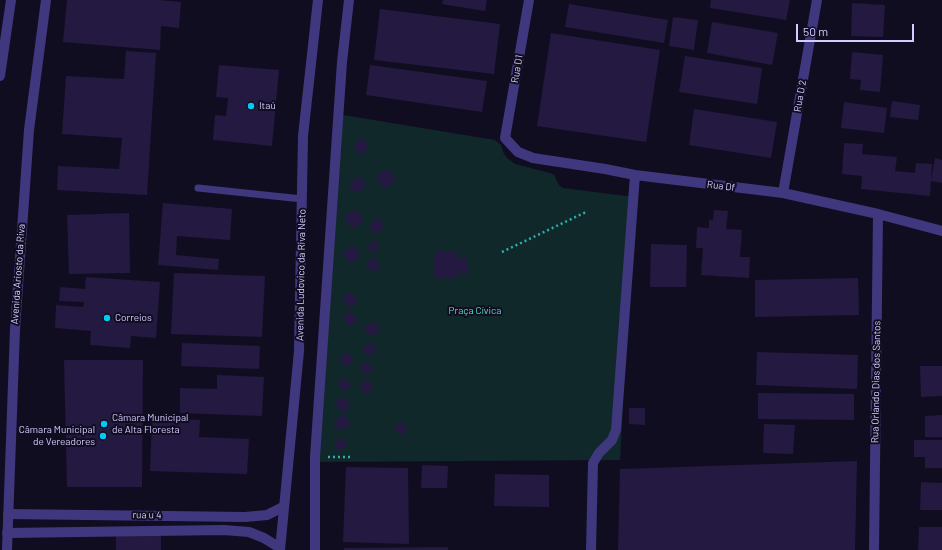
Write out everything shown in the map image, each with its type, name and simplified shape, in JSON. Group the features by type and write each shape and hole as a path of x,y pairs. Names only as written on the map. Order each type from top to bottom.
{"street":[{"path":"0,76 10,0"},
{"name":"Avenida Ariosto da Riva","path":"6,550 15,329 29,130 46,0"},
{"name":"Avenida Ludovico da Riva Neto","path":"280,549 299,352 303,136 318,0"},
{"path":"315,550 315,456 341,70 349,0"},
{"name":"Rua D1","path":"505,138 529,0"},
{"name":"Rua D 2","path":"783,193 817,0"},
{"name":"Rua Df","path":"505,138 518,152 533,158 635,175 783,193 878,214 942,231"},
{"path":"591,550 593,463 599,453 612,440 616,430 635,175"},
{"name":"Rua Orlando Dias dos Santos","path":"874,550 878,214"},
{"name":"rua u 4","path":"8,514 246,517 267,515 284,507"},
{"name":"rua u 4","path":"7,533 224,530 249,532 264,538 280,549"}],"lane":[{"path":"198,188 302,199"}],"path":[{"path":"502,252 586,212"},
{"path":"315,456 352,457"}],"green space":[{"name":"Praça Cívica","path":"337,114 495,140 501,145 507,158 515,164 554,175 559,185 563,188 634,197 620,460 311,462"}],"building":[{"path":"67,0 159,0 181,2 179,28 161,26 160,50 63,42"},
{"path":"443,0 487,0 485,11 442,4"},
{"path":"711,0 790,0 786,20 710,8"},
{"path":"852,3 885,5 883,37 851,36"},
{"path":"569,4 668,20 664,43 565,27"},
{"path":"380,9 500,24 494,74 374,60"},
{"path":"673,17 698,20 694,50 669,46"},
{"path":"712,22 778,33 772,65 707,53"},
{"path":"551,33 660,50 646,142 537,126"},
{"path":"126,51 156,53 147,195 57,190 58,166 119,169 122,138 62,134 66,76 124,79"},
{"path":"852,52 883,55 880,92 860,90 861,80 850,79"},
{"path":"685,56 762,68 757,104 679,92"},
{"name":"Itaú","path":"219,65 279,70 272,146 213,140 215,115 226,116 228,98 216,97"},
{"path":"370,65 487,81 482,112 366,95"},
{"path":"892,101 920,105 918,120 890,117"},
{"path":"844,102 887,108 884,133 841,128"},
{"path":"694,109 777,122 771,158 689,145"},
{"path":"363,138 369,149 359,155 353,144"},
{"path":"844,143 863,144 862,154 897,157 895,171 915,173 916,163 932,164 930,196 861,189 862,176 842,174"},
{"path":"935,158 942,160 942,183 931,181"},
{"path":"388,168 396,180 384,189 376,176"},
{"path":"359,176 367,186 356,194 348,185"},
{"path":"163,203 232,209 230,240 177,236 176,255 219,259 218,270 158,265"},
{"path":"356,209 364,221 352,229 344,217"},
{"path":"714,210 728,211 726,229 742,230 740,257 750,257 749,278 701,275 703,248 696,248 697,227 709,228 709,220 713,220"},
{"path":"129,213 130,273 69,274 67,215"},
{"path":"378,218 385,227 375,234 368,225"},
{"path":"375,240 380,248 373,253 367,246"},
{"path":"651,244 687,245 686,287 650,287"},
{"path":"352,245 361,255 351,264 342,254"},
{"path":"435,251 458,252 458,258 468,258 467,274 457,273 456,279 433,277"},
{"path":"374,257 381,266 373,272 366,264"},
{"path":"174,273 265,276 262,337 171,334"},
{"name":"Correios","path":"86,277 160,282 156,338 131,336 130,348 90,345 91,331 55,328 56,305 83,307 84,302 59,301 60,287 85,289"},
{"path":"858,278 859,315 755,317 755,280"},
{"path":"351,292 358,301 348,308 342,298"},
{"path":"351,311 358,320 349,327 342,317"},
{"path":"373,321 381,330 372,337 364,328"},
{"path":"371,342 377,350 368,357 362,348"},
{"path":"182,343 260,346 259,369 181,366"},
{"path":"347,352 354,360 346,367 339,359"},
{"path":"757,352 858,355 857,389 756,385"},
{"name":"Câmara Municipal de Alta Floresta","path":"64,360 143,360 142,487 67,487"},
{"path":"367,361 374,369 366,375 359,367"},
{"path":"920,366 942,366 942,396 921,397"},
{"path":"217,375 264,377 262,416 180,413 180,388 217,389"},
{"path":"345,377 351,385 344,392 337,384"},
{"path":"367,380 374,389 365,395 359,386"},
{"path":"758,393 854,394 854,420 758,419"},
{"path":"344,396 351,406 342,413 335,403"},
{"path":"629,408 645,408 645,425 629,424"},
{"path":"345,414 351,425 339,431 334,420"},
{"path":"942,415 942,437 925,437 925,416"},
{"path":"152,418 200,420 199,437 249,439 247,474 150,471"},
{"path":"400,422 408,428 401,435 394,429"},
{"path":"764,424 795,425 793,454 763,453"},
{"path":"341,437 348,445 340,452 334,444"},
{"path":"914,440 942,440 942,468 925,468 925,457 914,457"},
{"path":"857,461 855,550 618,550 620,469"},
{"path":"422,465 448,466 447,488 421,488"},
{"path":"346,467 408,468 409,544 343,542"},
{"path":"495,474 549,475 549,507 494,506"},
{"path":"921,482 942,483 942,510 920,510"},
{"path":"919,527 942,527 942,550 918,550"},
{"path":"161,533 161,550 116,550 116,535"},
{"path":"448,547 448,550 344,550 344,548"}],"place":[{"name":"Itaú","path":"251,106"},
{"name":"Correios","path":"107,318"},
{"name":"Câmara Municipal de Alta Floresta","path":"104,424"},
{"name":"Câmara Municipal de Vereadores","path":"103,436"}]}
